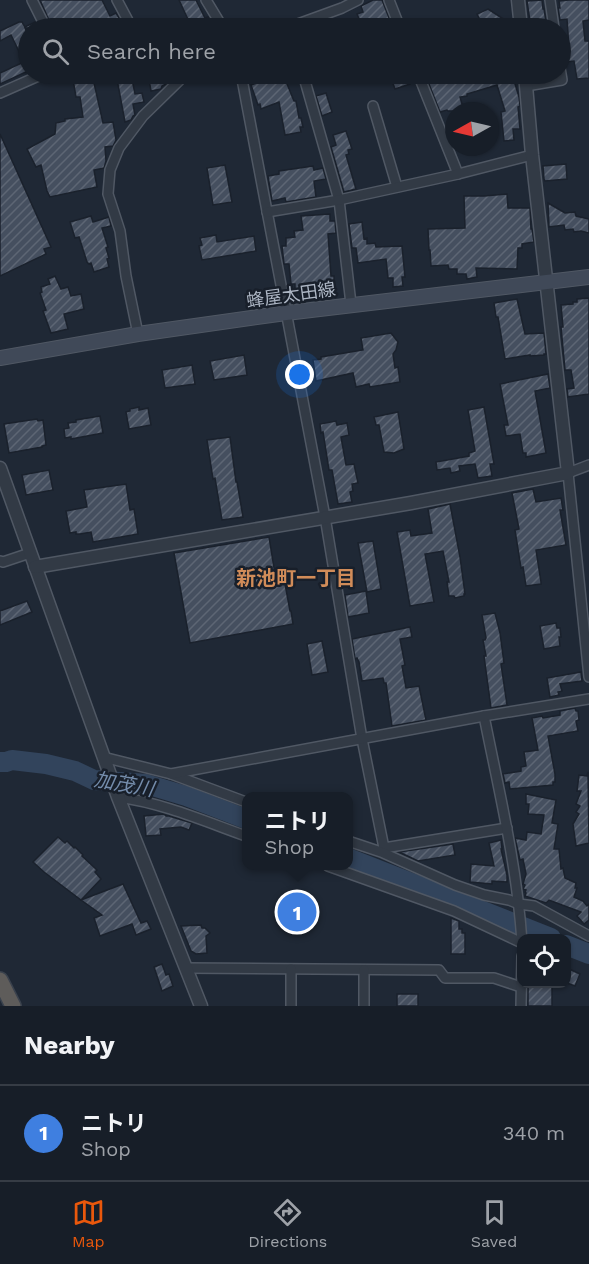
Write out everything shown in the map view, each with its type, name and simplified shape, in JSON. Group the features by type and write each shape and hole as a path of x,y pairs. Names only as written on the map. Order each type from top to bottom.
{"highway":[{"path":"0,980 13,1006"},
{"path":"0,1000 2,1006"}],"main road":[{"name":"蜂屋太田線","path":"0,358 138,334 351,304 589,277"}],"street":[{"path":"32,0 41,18"},
{"path":"117,0 127,18"},
{"path":"206,0 217,18"},
{"path":"316,18 358,0"},
{"path":"389,0 396,18"},
{"path":"518,0 520,18"},
{"path":"550,0 553,18"},
{"path":"0,93 21,84"},
{"path":"138,334 126,276 120,231 108,194 110,170 119,148 143,116 176,84"},
{"path":"243,84 325,518 382,850"},
{"path":"306,84 339,200 351,304"},
{"path":"422,84 458,174"},
{"path":"525,84 589,677"},
{"path":"373,106 397,187"},
{"path":"267,212 339,200 532,155"},
{"path":"35,567 411,503 567,473 589,465"},
{"path":"0,468 103,757 201,1006"},
{"path":"0,561 30,554"},
{"path":"171,774 484,716 589,699"},
{"path":"484,716 507,828 521,934"},
{"path":"103,757 171,774 242,801"},
{"path":"118,797 168,808 242,835"},
{"path":"382,850 507,828"},
{"path":"353,842 382,850 455,885 484,895 534,906 589,936"},
{"path":"339,870 454,911 517,940"},
{"path":"186,968 440,970 445,978 494,978 517,986"},
{"path":"291,969 291,1006"},
{"path":"364,970 364,1006"},
{"path":"521,988 521,1006"}],"building":[{"path":"40,0 102,0 110,16 116,13 119,18 48,18"},
{"path":"179,0 196,0 205,18 187,18"},
{"path":"373,0 382,0 389,18 359,18 357,14 363,12 361,6"},
{"path":"542,0 545,18 530,18 527,1"},
{"path":"589,0 589,20 583,21 585,41 589,41 589,78 577,79 574,61 571,61 571,18 560,18 559,1"},
{"path":"488,9 502,18 479,18 477,14"},
{"path":"18,22 18,50 11,35 0,41 0,31"},
{"path":"18,65 18,76 0,84 0,73"},
{"path":"74,84 94,84 103,123 113,122 116,140 113,146 105,147 104,168 94,170 97,187 50,197 41,165 36,167 27,149 55,134 56,123 65,121 65,119 83,117 80,97 76,97"},
{"path":"118,84 133,84 135,94 142,93 144,102 133,104 135,115 131,120 125,122"},
{"path":"150,84 166,84 161,89 151,91"},
{"path":"287,84 296,101 299,118 301,118 303,127 300,127 301,132 285,135 279,102 261,109 251,85"},
{"path":"393,84 410,84 395,89"},
{"path":"429,84 515,84 520,106 518,107 520,129 513,129 514,140 504,141 501,112 505,111 497,85 460,97 461,102 445,102 445,111 440,112"},
{"path":"326,93 332,112 322,116 316,96"},
{"path":"346,131 352,149 348,150 349,154 346,155 356,189 344,192 331,147 336,145 333,135"},
{"path":"0,134 51,247 44,249 46,254 0,276"},
{"path":"566,164 567,179 545,181 543,166"},
{"path":"225,165 232,202 213,205 207,168"},
{"path":"313,166 314,170 323,168 326,179 314,181 316,197 286,202 285,198 272,201 268,176 279,174 279,171"},
{"path":"507,194 508,208 530,208 534,242 522,244 522,248 518,248 517,269 476,268 477,277 467,279 466,274 457,274 457,269 449,269 448,265 431,266 428,229 465,228 464,196"},
{"path":"548,203 565,213 575,212 576,216 589,219 589,233 574,232 573,229 565,230 564,225 549,227"},
{"path":"330,214 330,221 335,221 336,233 328,234 331,276 334,276 334,286 332,286 332,291 302,295 301,289 295,289 295,284 291,284 289,264 284,264 282,246 286,246 286,238 295,237 294,231 303,230 301,216"},
{"path":"91,216 93,222 109,217 111,226 102,228 108,247 106,248 109,267 94,272 91,263 87,262 79,237 75,238 70,222"},
{"path":"362,222 364,239 367,238 367,244 375,243 376,247 402,246 405,277 402,277 403,286 393,287 393,278 388,278 386,259 358,263 356,248 352,248 349,224"},
{"path":"216,235 217,242 254,236 256,251 202,260 200,238"},
{"path":"55,276 61,289 68,287 71,296 81,294 84,309 64,314 68,329 51,333 43,311 46,310 40,293 42,292 41,287 50,284 48,279"},
{"path":"589,298 589,394 568,397 567,389 574,388 571,370 565,370 561,305 573,304 577,302 577,299"},
{"path":"517,299 525,334 544,333 546,354 505,359 494,303"},
{"path":"391,333 398,342 393,354 400,382 356,387 353,373 316,381 313,360 363,350 361,338"},
{"path":"244,355 247,375 214,380 210,361"},
{"path":"192,365 195,384 165,388 162,370"},
{"path":"548,374 550,388 535,391 546,453 526,457 526,453 523,453 520,434 506,436 504,425 508,425 500,384"},
{"path":"139,407 139,410 148,408 151,425 129,429 126,412"},
{"path":"484,407 494,464 490,464 492,476 478,478 475,464 459,466 460,471 451,473 450,468 437,470 436,462 469,456 469,453 475,451 468,410"},
{"path":"398,412 404,449 394,453 384,452 379,425 376,425 374,417"},
{"path":"100,416 103,433 65,438 64,429 69,428 68,423"},
{"path":"37,419 38,421 43,420 46,445 9,453 4,424"},
{"path":"336,421 337,425 347,423 349,435 341,437 346,465 354,464 358,483 352,484 353,491 350,492 352,502 338,504 320,424"},
{"path":"230,437 243,517 222,520 207,440"},
{"path":"49,470 53,490 26,495 22,475"},
{"path":"126,484 130,510 134,509 138,534 93,542 91,532 70,533 66,511 87,507 84,490"},
{"path":"533,489 536,502 561,498 563,510 560,510 566,545 536,550 541,584 526,586 515,530 519,529 512,493"},
{"path":"450,504 465,594 455,598 449,596 447,582 449,582 443,551 425,554 434,602 410,606 397,532 410,530 411,536 432,533 428,509"},
{"path":"269,537 275,574 283,573 293,624 190,643 174,553"},
{"path":"373,541 381,589 367,592 358,543"},
{"path":"366,591 369,613 348,617 345,595"},
{"path":"27,601 32,612 0,625 0,611"},
{"path":"495,613 504,663 501,664 507,705 491,708 484,656 486,656 483,640 486,638 482,615"},
{"path":"556,623 557,628 560,628 560,646 544,649 540,626"},
{"path":"410,627 412,637 400,639 405,665 402,666 406,688 419,686 426,720 392,726 386,683 383,678 362,681 352,639"},
{"path":"322,641 328,672 312,675 307,644"},
{"path":"581,672 582,681 560,684 562,691 558,692 559,695 550,697 547,678"},
{"path":"575,708 578,711 579,720 576,721 578,731 548,736 555,774 553,785 510,789 509,782 505,783 503,774 521,771 521,767 526,766 524,752 538,750 532,718 560,715 560,711"},
{"path":"588,772 589,843 576,846 573,824 579,814 576,812 580,806 576,804 581,791 577,791 579,775 587,776"},
{"path":"526,794 556,800 552,823 558,824 554,849 559,849 561,869 563,868 565,878 576,883 574,897 583,901 587,906 589,904 589,920 584,924 577,916 581,912 549,900 546,903 525,896 526,890 523,889 525,885 523,884 526,874 515,838 526,840 527,832 541,834 544,815 528,814 529,804 526,804"},
{"path":"164,814 192,823 189,830 181,827 160,829 161,835 146,836 144,816"},
{"path":"58,837 75,847 97,870 95,872 101,879 81,900 33,862"},
{"path":"501,840 507,882 492,881 492,884 470,882 471,864 494,866 489,843"},
{"path":"453,844 455,855 418,861 399,852"},
{"path":"123,884 141,923 147,921 151,929 136,935 132,924 100,936 94,918 102,915 81,900"},
{"path":"451,918 459,921 459,929 465,933 465,954 451,954"},
{"path":"201,925 210,933 206,936 207,953 196,954 191,951 181,926"},
{"path":"162,964 173,986 162,991 154,967"},
{"path":"571,970 580,974 575,986 571,984"},
{"path":"528,988 552,988 552,1006 528,1006"},
{"path":"397,994 418,994 418,1006 397,1006"}],"waterway":[{"name":"加茂川","path":"0,762 12,760 46,764 75,771 94,780 146,784 186,796 242,817"},
{"name":"加茂川","path":"353,860 541,934"},
{"name":"加茂川","path":"571,947 589,954"}],"place":[{"name":"ニトリ","path":"297,912"}],"district":[{"name":"新池町一丁目","path":"296,578"}]}
